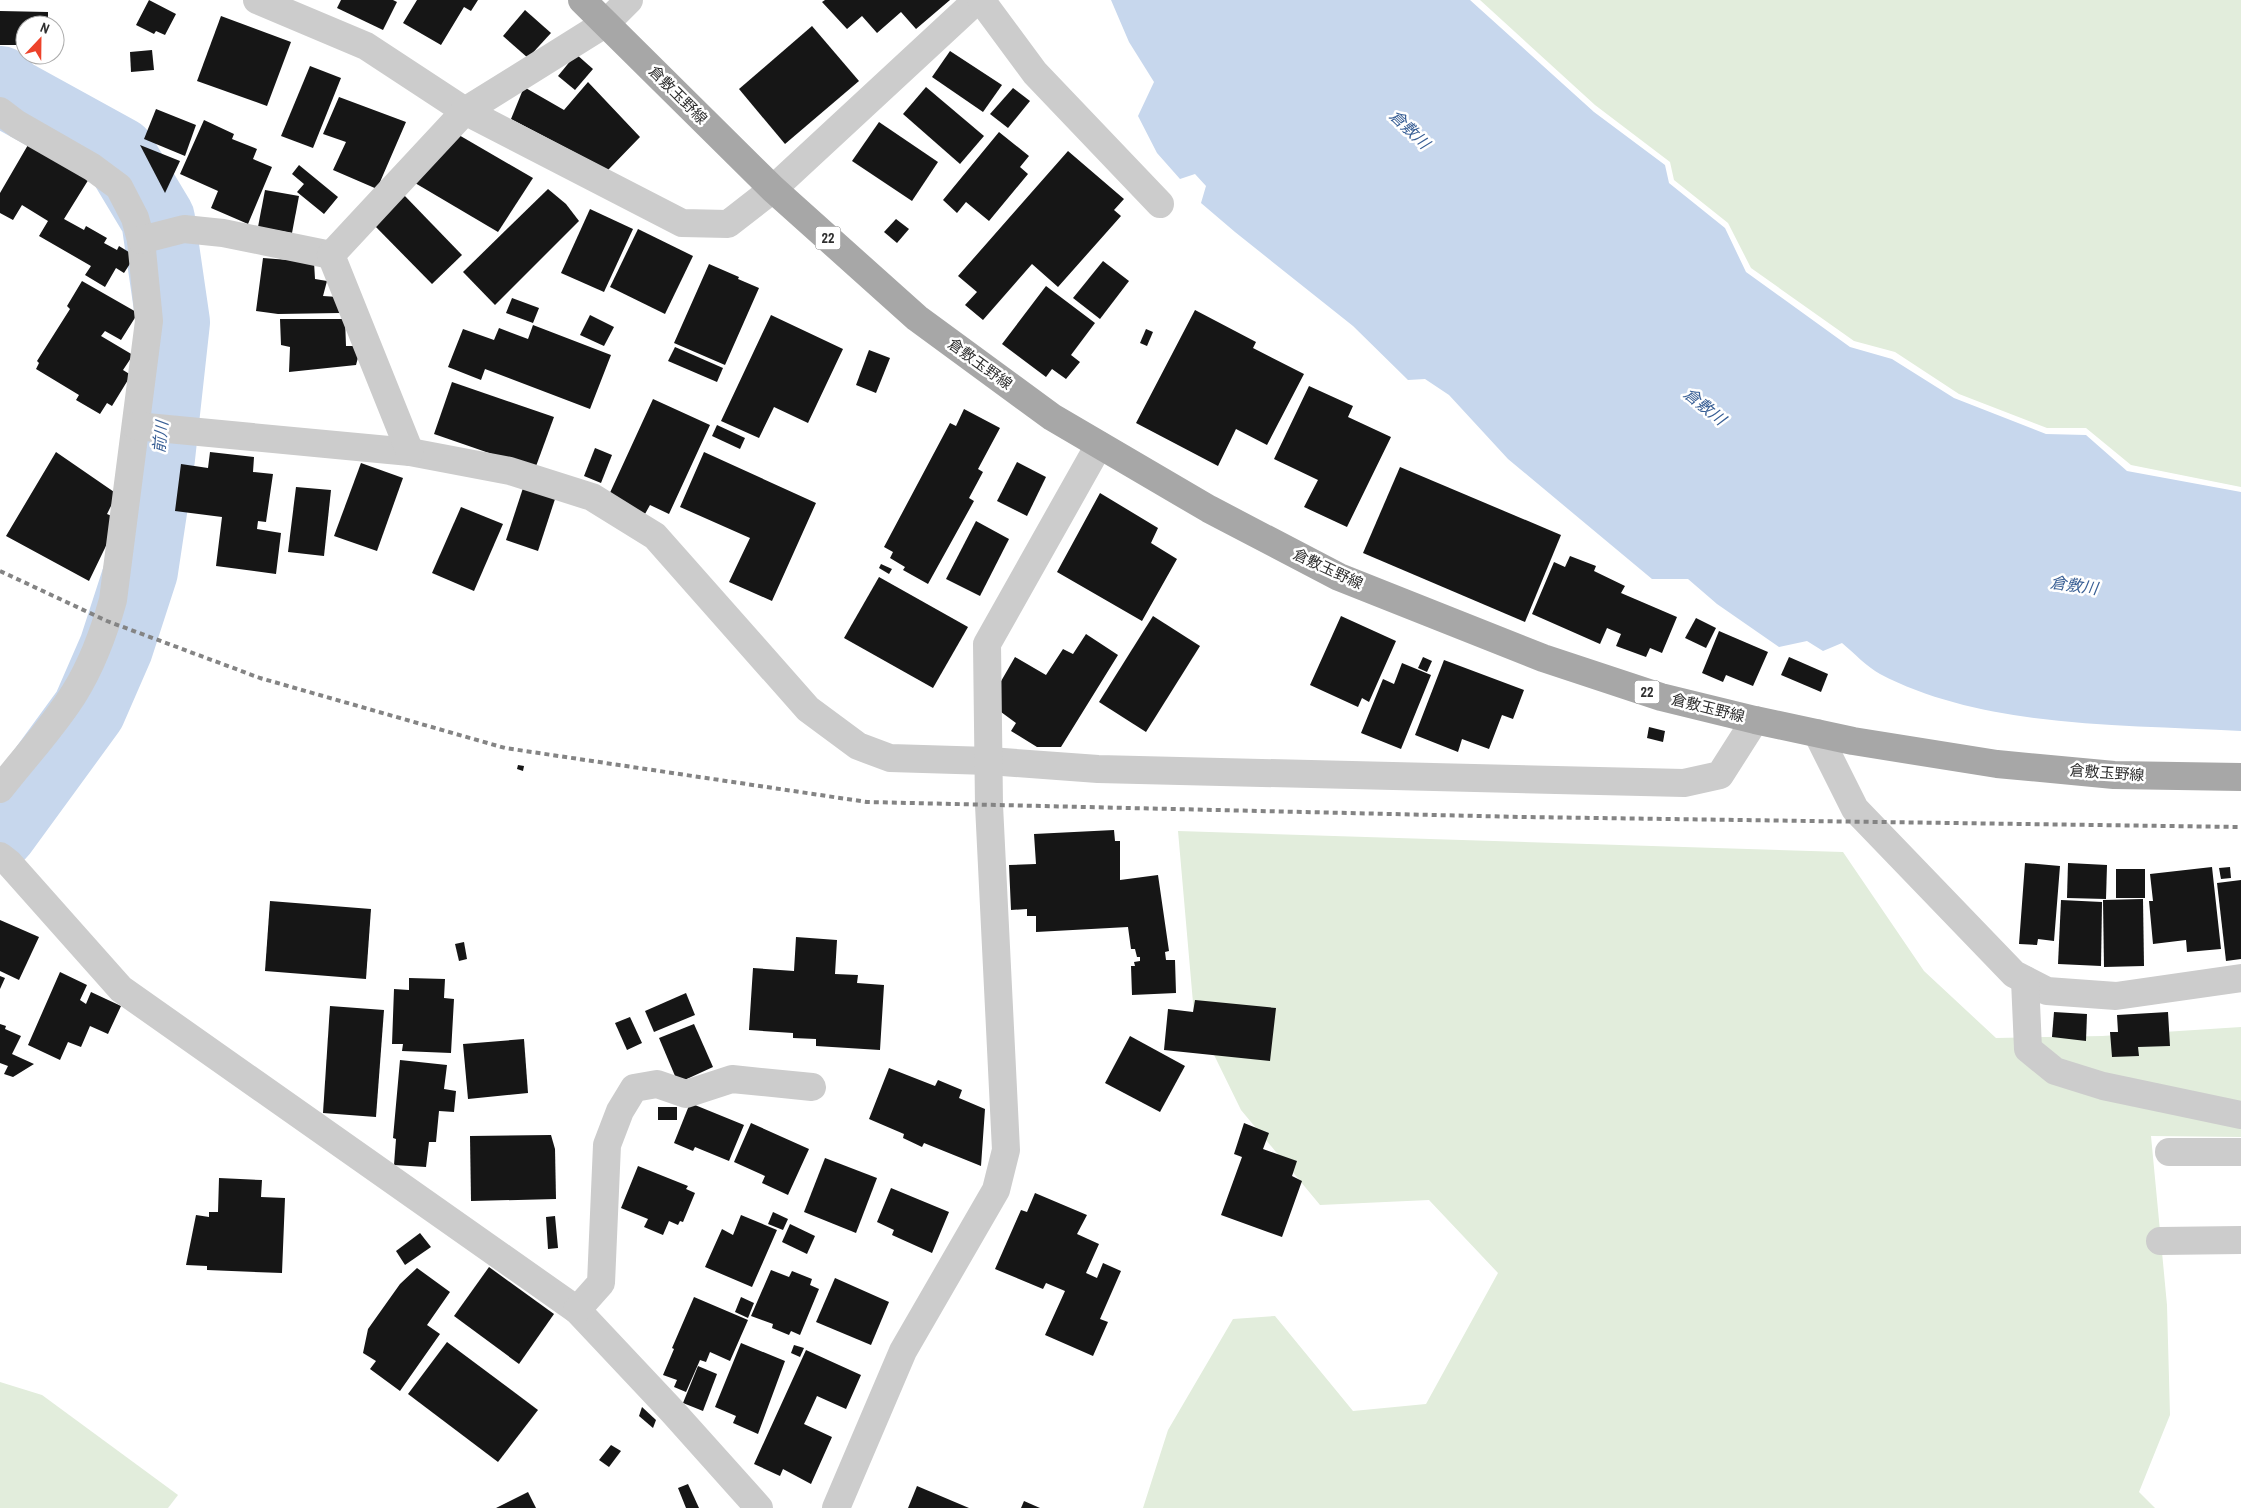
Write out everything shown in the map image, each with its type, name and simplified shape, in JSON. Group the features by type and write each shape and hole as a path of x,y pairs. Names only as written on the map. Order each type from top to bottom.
{"main road":[{"name":"倉敷玉野線","path":"582,0 772,189 917,318 1052,417 1209,509 1339,577 1543,658 1661,697 1755,720 1854,741 2007,765 2114,775 2241,777"}],"street":[{"path":"257,0 366,46 465,112 682,222 728,224 772,189 977,0"},
{"path":"331,255 465,112 606,23 629,0"},
{"path":"981,0 1035,73 1160,204"},
{"path":"0,111 17,124 92,167 119,188 144,239 149,321 140,426 113,600 100,642 75,692 0,790"},
{"path":"144,239 184,229 223,233 331,255"},
{"path":"331,255 410,452"},
{"path":"140,426 410,452 510,472 592,497 656,536 808,710 858,746 890,758 989,760 1098,769 1684,783 1720,775 1755,720"},
{"path":"836,1508 903,1351 996,1190 1006,1150 989,805 987,644 1099,445"},
{"path":"1817,733 1855,809 2014,974 2047,991 2116,996 2241,978"},
{"path":"1,857 121,989 577,1310 673,1412 759,1508"},
{"path":"2025,980 2028,1049 2055,1071 2103,1086 2241,1115"},
{"path":"577,1310 600,1283 607,1145 620,1111 634,1088 657,1084 686,1094 732,1079 812,1087"},
{"path":"2169,1152 2241,1152"},
{"path":"2160,1241 2241,1240"}],"green space":[{"path":"1480,0 2241,0 2241,487 2131,465 2086,428 2047,428 1959,394 1895,352 1854,341 1751,268 1728,223 1674,180 1670,162 1595,105"},
{"path":"1178,831 1843,852 1924,971 1996,1038 2102,1036 2241,1027 2241,1137 2151,1136 2167,1305 2170,1415 2139,1492 2155,1508 1143,1508 1168,1430 1233,1319 1275,1316 1353,1411 1426,1404 1498,1273 1429,1200 1320,1205 1241,1110 1194,1014"},
{"path":"0,1382 42,1395 178,1495 168,1508 0,1508"}],"water":[{"name":"倉敷川","path":"1111,0 1470,0 1594,112 1665,165 1669,183 1725,228 1746,272 1850,347 1892,359 1954,398 2046,434 2086,435 2127,471 2241,492 2241,731 2056,720 1964,705 1921,692 1880,674 1865,664 1842,643 1823,651 1807,641 1779,647 1717,604 1688,579 1652,579 1508,459 1449,395 1425,379 1408,380 1353,326 1201,203 1206,186 1195,174 1180,179 1157,153 1138,116 1154,82 1129,42"}],"building":[{"path":"149,0 176,14 165,35 156,31 154,34 136,25"},
{"path":"341,0 393,0 397,2 383,30 337,8"},
{"path":"417,0 478,0 471,11 464,7 441,45 403,23"},
{"path":"825,0 950,0 916,29 901,12 877,33 862,16 847,29 822,2"},
{"path":"525,10 551,33 528,58 503,36"},
{"path":"0,11 48,12 48,15 15,15 15,45 0,45"},
{"path":"221,16 291,42 267,106 197,81"},
{"path":"812,26 859,81 785,144 739,89"},
{"path":"152,50 154,70 131,72 130,52"},
{"path":"950,51 1002,85 983,112 932,77"},
{"path":"576,54 593,69 575,90 558,76"},
{"path":"310,66 341,78 313,148 281,136"},
{"path":"588,82 640,137 608,170 511,119 524,87 564,110"},
{"path":"926,87 984,136 960,164 903,114"},
{"path":"1013,88 1030,101 1008,128 990,114"},
{"path":"339,97 406,122 377,189 333,170 346,142 323,134"},
{"path":"156,109 196,125 185,156 144,139"},
{"path":"204,120 234,134 232,139 257,149 253,159 272,167 248,224 211,208 218,191 180,174"},
{"path":"879,122 938,162 912,201 852,161"},
{"path":"452,131 533,178 498,232 415,183"},
{"path":"999,132 1029,156 1020,167 1028,174 989,221 966,202 957,213 943,200"},
{"path":"32,138 92,174 64,219 84,230 86,226 107,238 104,243 117,250 119,246 132,254 133,259 124,273 116,268 105,287 85,275 91,266 39,236 48,221 22,205 13,220 0,213 0,193"},
{"path":"140,145 180,161 165,193"},
{"path":"1068,151 1124,199 1114,210 1121,216 1058,287 1032,264 983,320 965,305 977,292 958,276"},
{"path":"299,165 338,197 324,214 297,192 304,184 292,174"},
{"path":"548,189 566,204 579,221 495,305 463,272"},
{"path":"265,190 299,196 292,233 258,227"},
{"path":"403,194 462,255 432,284 373,224"},
{"path":"590,209 633,229 604,292 561,273"},
{"path":"896,219 909,229 897,243 884,232"},
{"path":"638,229 693,256 665,314 610,287"},
{"path":"263,258 314,262 315,279 327,281 323,296 338,297 340,313 278,314 256,311"},
{"path":"1103,261 1129,281 1100,319 1073,298"},
{"path":"709,264 759,288 725,365 674,343"},
{"path":"82,281 138,313 121,340 105,331 101,336 133,355 123,370 131,375 112,406 107,403 100,414 76,400 79,395 36,369 39,363 37,361 70,309 67,306"},
{"path":"1046,286 1095,323 1071,355 1080,362 1066,379 1052,369 1046,377 1002,344"},
{"path":"512,298 539,308 533,323 506,313"},
{"path":"1195,310 1256,342 1253,348 1304,374 1267,445 1236,429 1218,466 1136,423"},
{"path":"590,315 614,327 604,346 580,335"},
{"path":"771,315 843,349 808,423 774,407 759,438 721,421"},
{"path":"280,319 345,319 346,346 361,346 356,365 289,372 290,347 281,345"},
{"path":"533,325 611,355 590,409 485,369 481,380 448,367 463,329 494,340 499,328 528,339"},
{"path":"1146,329 1153,332 1147,346 1140,343"},
{"path":"675,347 723,368 717,382 668,361"},
{"path":"869,350 890,358 876,393 856,385"},
{"path":"452,382 554,417 535,469 434,434"},
{"path":"1309,386 1353,406 1348,417 1391,437 1347,527 1304,507 1318,480 1274,459"},
{"path":"653,399 710,425 669,514 650,505 645,514 608,497"},
{"path":"964,409 1000,428 978,469 983,472 969,498 974,501 928,584 903,570 905,567 890,558 893,552 884,547 950,423 956,426"},
{"path":"717,425 745,438 740,449 712,436"},
{"path":"595,448 612,455 601,483 584,476"},
{"path":"56,452 117,494 107,514 119,519 89,581 6,536"},
{"path":"210,452 254,457 253,472 273,474 266,522 258,521 257,529 281,533 276,574 216,566 222,517 175,511 181,464 208,468"},
{"path":"704,452 816,503 772,601 729,582 750,538 680,507"},
{"path":"1017,462 1046,477 1027,516 997,501"},
{"path":"361,463 403,478 377,551 334,536"},
{"path":"1400,467 1561,535 1525,622 1363,553"},
{"path":"296,487 331,490 324,556 288,552"},
{"path":"523,488 555,499 538,551 506,540"},
{"path":"1100,493 1158,528 1151,543 1177,559 1142,621 1057,572"},
{"path":"461,507 503,524 474,591 432,573"},
{"path":"976,521 1009,539 980,596 946,579"},
{"path":"1570,556 1596,566 1594,571 1625,586 1621,593 1677,617 1662,653 1650,648 1646,657 1616,646 1621,634 1607,628 1600,644 1532,614 1554,562 1565,567"},
{"path":"881,564 892,569 889,574 879,568"},
{"path":"879,577 968,627 933,688 844,638"},
{"path":"1153,616 1200,646 1146,732 1099,702"},
{"path":"1341,616 1396,641 1369,702 1362,698 1358,707 1310,685"},
{"path":"1696,618 1716,628 1706,648 1685,638"},
{"path":"1719,631 1768,652 1753,686 1726,675 1723,682 1702,673"},
{"path":"1086,634 1118,655 1061,747 1037,747 1011,731 1016,723 1001,712 1000,683 1015,657 1046,675 1063,649 1073,654"},
{"path":"1423,657 1432,661 1427,672 1418,668"},
{"path":"1789,657 1828,674 1821,692 1781,675"},
{"path":"1444,660 1524,690 1513,719 1502,715 1489,749 1462,739 1458,752 1415,735"},
{"path":"1402,663 1431,675 1401,749 1361,733 1383,679 1394,684"},
{"path":"1649,727 1665,731 1663,742 1647,738"},
{"path":"518,765 524,766 523,771 517,769"},
{"path":"1114,830 1115,841 1120,841 1120,880 1158,875 1169,951 1165,952 1166,960 1175,960 1176,993 1132,995 1131,966 1135,966 1134,962 1140,961 1140,957 1137,957 1135,949 1131,949 1128,927 1036,932 1036,916 1027,916 1027,909 1011,910 1009,865 1036,864 1034,834"},
{"path":"2025,863 2060,866 2054,941 2038,939 2037,945 2019,944"},
{"path":"2068,863 2107,865 2106,899 2067,898"},
{"path":"2212,867 2221,949 2187,952 2186,940 2153,944 2149,901 2153,901 2150,874"},
{"path":"2230,867 2231,878 2221,879 2219,868"},
{"path":"2116,869 2145,869 2145,898 2116,898"},
{"path":"2241,880 2241,959 2226,961 2217,883"},
{"path":"2143,899 2144,966 2104,967 2103,900"},
{"path":"2061,900 2102,902 2101,966 2058,964"},
{"path":"270,901 371,909 366,979 265,971"},
{"path":"0,920 39,937 19,980 0,971"},
{"path":"796,937 837,940 835,974 858,975 857,983 884,985 880,1050 816,1046 816,1039 793,1038 793,1033 749,1030 753,968 794,971"},
{"path":"464,942 467,959 459,961 455,944"},
{"path":"60,972 87,985 80,1000 86,1004 91,992 121,1006 108,1034 90,1026 81,1047 68,1042 60,1060 28,1045"},
{"path":"0,976 5,978 0,989"},
{"path":"409,978 445,979 444,998 454,999 451,1053 402,1051 403,1044 392,1044 394,989 409,990"},
{"path":"686,993 695,1015 654,1032 645,1011"},
{"path":"1195,1000 1276,1008 1270,1061 1164,1050 1168,1009 1193,1012"},
{"path":"330,1006 384,1010 376,1117 323,1113"},
{"path":"2054,1012 2087,1014 2086,1041 2052,1037"},
{"path":"2168,1012 2170,1046 2138,1047 2139,1056 2112,1057 2110,1032 2118,1032 2117,1015"},
{"path":"630,1017 642,1043 627,1050 615,1023"},
{"path":"0,1024 6,1026 5,1029 21,1036 12,1054 34,1064 13,1077 4,1074 8,1066 0,1063"},
{"path":"694,1024 713,1067 678,1083 659,1038"},
{"path":"1130,1036 1185,1066 1160,1112 1105,1083"},
{"path":"524,1039 528,1093 468,1099 463,1044"},
{"path":"400,1060 447,1065 444,1089 456,1091 454,1112 439,1111 436,1142 429,1142 426,1167 394,1165 396,1139 393,1138"},
{"path":"889,1068 935,1086 938,1080 962,1090 959,1098 985,1109 981,1166 924,1143 922,1147 903,1138 904,1134 869,1119"},
{"path":"690,1103 744,1125 729,1161 695,1147 693,1151 674,1143"},
{"path":"658,1107 677,1107 677,1120 658,1120"},
{"path":"751,1123 809,1149 788,1195 762,1183 765,1176 734,1162"},
{"path":"1244,1123 1269,1133 1263,1149 1297,1161 1292,1176 1302,1181 1282,1237 1221,1215 1242,1157 1234,1154"},
{"path":"551,1135 555,1149 556,1199 471,1201 470,1136"},
{"path":"825,1158 877,1178 856,1233 804,1212"},
{"path":"638,1166 688,1186 686,1189 695,1193 683,1222 680,1221 678,1225 669,1221 663,1235 644,1227 648,1219 621,1208"},
{"path":"219,1178 262,1180 261,1197 285,1198 282,1273 207,1270 207,1266 186,1265 196,1215 209,1217 209,1212 218,1212"},
{"path":"891,1188 949,1212 932,1253 892,1235 894,1230 877,1222"},
{"path":"1035,1193 1087,1215 1077,1234 1099,1244 1086,1273 1097,1278 1103,1263 1121,1271 1100,1319 1108,1322 1093,1356 1045,1335 1065,1291 1046,1283 1043,1289 995,1269 1021,1210 1027,1212"},
{"path":"773,1212 788,1219 783,1230 768,1224"},
{"path":"741,1215 777,1230 752,1287 705,1267 722,1229 733,1235"},
{"path":"555,1216 558,1248 548,1249 546,1217"},
{"path":"790,1224 815,1236 807,1254 782,1242"},
{"path":"420,1233 431,1247 405,1265 396,1251"},
{"path":"489,1267 554,1314 519,1364 454,1316"},
{"path":"417,1268 450,1292 427,1325 440,1334 400,1391 370,1369 376,1361 363,1353 368,1329 400,1284"},
{"path":"771,1270 789,1277 792,1271 812,1279 810,1285 819,1289 800,1335 791,1331 789,1335 772,1328 773,1324 751,1316"},
{"path":"835,1278 889,1302 871,1345 816,1322"},
{"path":"694,1297 748,1320 730,1361 710,1352 706,1362 700,1360 686,1392 674,1387 677,1380 663,1375 674,1349 672,1348"},
{"path":"741,1297 754,1303 748,1318 735,1312"},
{"path":"447,1342 538,1410 498,1462 408,1394"},
{"path":"741,1343 785,1361 758,1434 733,1423 736,1416 715,1407"},
{"path":"794,1345 804,1348 800,1357 791,1353"},
{"path":"806,1350 861,1375 846,1409 817,1396 804,1424 832,1437 811,1484 783,1469 780,1476 754,1464"},
{"path":"698,1366 717,1374 703,1411 683,1403"},
{"path":"642,1407 656,1420 653,1428 639,1416"},
{"path":"611,1445 621,1451 609,1467 599,1460"},
{"path":"688,1484 699,1508 686,1508 678,1488"},
{"path":"917,1486 969,1508 908,1508"},
{"path":"528,1492 536,1508 496,1508"},
{"path":"1024,1501 1040,1508 1021,1508"}],"waterway":[{"name":"前川","path":"0,83 10,94 119,154 158,219 173,322 158,458 141,571 116,648 89,710 0,832"}],"railway":[{"path":"0,571 107,621 260,678 505,748 867,802 1522,817 2241,827"}]}
